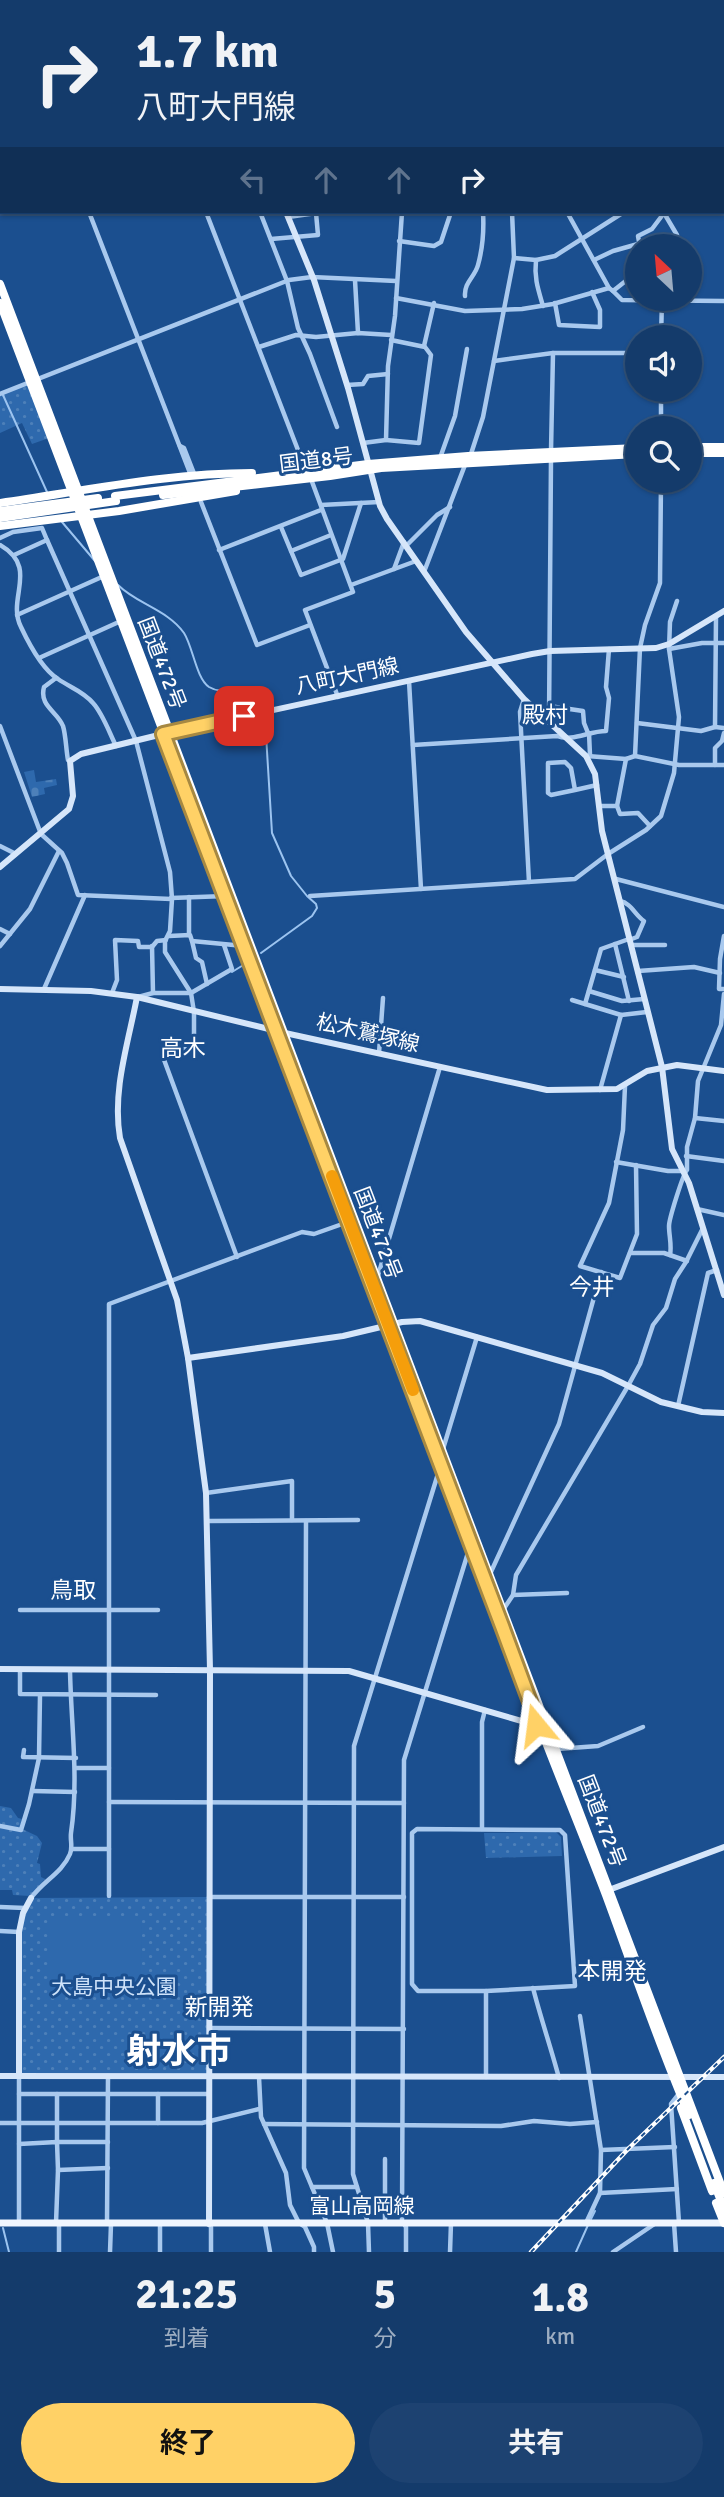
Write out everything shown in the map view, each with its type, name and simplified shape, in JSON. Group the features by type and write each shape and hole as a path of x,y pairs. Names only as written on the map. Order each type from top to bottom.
{"highway":[{"name":"国道472号","path":"0,284 64,473 75,491"},
{"name":"国道472号","path":"0,303 33,379 121,621 377,1280 441,1464 607,1891"},
{"path":"702,447 724,447"},
{"name":"国道8号","path":"369,467 625,449"},
{"path":"702,453 724,453"},
{"name":"国道8号","path":"551,454 625,454"},
{"name":"国道8号","path":"0,518 269,475 307,474 439,458 468,460"},
{"path":"51,495 62,486 64,473"},
{"name":"国道8号","path":"0,511 260,484 307,474"},
{"path":"0,503 192,475 269,475"},
{"path":"0,526 119,511 260,484"},
{"path":"96,538 98,521 102,516 119,511"},
{"name":"国道472号","path":"85,516 96,538 244,946 281,1032 349,1222 442,1452 678,2084 724,2193"},
{"path":"678,2084 689,2091 724,2182"},
{"path":"678,2084 724,2224"},
{"name":"国道472号","path":"691,2115 724,2209"}],"main road":[{"name":"富山高岡線","path":"0,2223 724,2224"}],"street":[{"path":"90,214 180,446 184,448 192,475"},
{"path":"207,214 353,592 304,610 338,696"},
{"path":"261,214 287,281 298,328 337,427"},
{"path":"287,214 312,277 347,385 379,502 387,519 466,632 524,699 566,740 588,756 626,759 635,756 675,764 724,765"},
{"path":"271,239 318,235 316,214"},
{"path":"386,440 388,374 402,214"},
{"path":"399,241 434,246 441,242 450,214"},
{"path":"465,296 464,287 478,264 484,230 482,214"},
{"path":"424,572 483,417 514,258 512,214"},
{"path":"567,214 611,289 625,300"},
{"path":"514,258 536,260 555,256 621,214"},
{"path":"642,234 652,229 663,214"},
{"path":"664,214 674,234"},
{"path":"594,260 625,248"},
{"path":"536,260 536,287 543,306"},
{"path":"0,394 287,281 312,277 397,281"},
{"path":"355,280 358,333"},
{"path":"396,298 434,303 465,311 505,310 543,306 611,289 625,280"},
{"path":"555,303 559,326 600,327 600,310 592,292"},
{"path":"702,300 724,301"},
{"path":"424,347 434,303"},
{"path":"259,346 289,337 358,333 424,347 431,355 419,443 386,440 363,443"},
{"path":"439,458 455,416 467,349"},
{"path":"495,361 552,353 625,353"},
{"path":"549,723 552,353"},
{"path":"347,385 363,384 368,376 388,374"},
{"path":"635,756 640,649 645,625 660,583 660,493"},
{"path":"201,502 257,645 310,625"},
{"path":"219,550 281,527 321,508 379,502"},
{"path":"341,560 361,503"},
{"path":"394,570 405,544 450,507"},
{"path":"281,527 301,575 341,560"},
{"path":"0,538 13,532 42,528 136,741 170,872 171,898 165,952 191,993 194,1012 194,1045 163,1057 237,1256"},
{"path":"291,551 331,535"},
{"path":"13,555 47,540"},
{"path":"0,545 13,555 19,567 22,581 17,615 22,630 56,678 78,689 92,702 116,746"},
{"path":"351,585 417,561"},
{"path":"17,615 104,576"},
{"path":"310,896 575,879 650,827 661,816 675,764 678,710 669,647 670,622 677,601"},
{"name":"八町大門線","path":"70,761 81,754 166,733 550,651 669,647 724,611"},
{"path":"715,727 716,616"},
{"path":"39,657 121,621"},
{"path":"669,647 724,643"},
{"path":"412,745 557,736 566,740 607,729 608,649"},
{"path":"0,867 62,816 72,802 70,761 63,727 47,708 43,697 44,687 56,678"},
{"path":"409,681 421,889"},
{"path":"524,699 520,712 529,882"},
{"path":"549,706 583,711 584,723 589,733 588,756 595,774 608,854 662,1067 669,1135 674,1154 689,1183 724,1295"},
{"path":"637,723 701,731 715,727 724,730 722,741 715,748 715,765"},
{"path":"0,726 41,834 68,863 78,895 171,898 226,896"},
{"path":"626,759 617,806 620,814 638,813 650,827"},
{"path":"575,790 571,768 565,762 548,763 548,793 551,795 575,790 597,785"},
{"path":"599,806 617,806"},
{"path":"0,846 17,854"},
{"path":"0,946 30,909 59,851"},
{"path":"616,879 724,907"},
{"path":"43,990 85,894"},
{"path":"189,897 190,938 197,958 202,962 207,984"},
{"path":"621,901 629,904 635,914 644,921 637,937 630,941"},
{"path":"0,929 10,934"},
{"path":"617,1162 668,1171 687,1170 686,1156 695,1118 698,1082 721,1025 724,992 719,989 724,936"},
{"path":"112,993 117,980 115,940 138,941 139,947 152,946 167,938 190,938 225,946 244,946"},
{"path":"585,1004 601,949 630,941 666,945"},
{"path":"615,944 629,1001"},
{"path":"152,946 153,993"},
{"path":"212,2252 209,2224 208,2122 210,1670 206,1493 188,1358 172,1281 120,1139 116,1115 117,1096 137,997 153,993 191,993 207,984 232,969 225,946"},
{"path":"637,971 694,967 720,973"},
{"path":"595,970 624,977"},
{"name":"松木鷲塚線","path":"0,989 112,993 137,997 281,1032 547,1090 599,1091 625,1086 647,1071 677,1065 724,1072"},
{"path":"589,991 629,1001 644,999"},
{"path":"379,1053 383,998"},
{"path":"572,1000 621,1015 647,1012"},
{"path":"599,1091 621,1015"},
{"path":"377,1280 381,1274 440,1067"},
{"path":"625,1086 623,1130 609,1203 580,1266 620,1278 637,1234 636,1165"},
{"path":"695,1118 724,1121"},
{"path":"686,1156 724,1161"},
{"path":"670,1255 671,1213 681,1189 682,1172"},
{"path":"697,1209 724,1214"},
{"path":"109,1896 109,1304 302,1232 314,1234 349,1222"},
{"path":"503,1611 513,1595 516,1575 640,1364 653,1325 666,1308 675,1279 703,1228"},
{"path":"630,1253 670,1255 687,1261"},
{"path":"489,1575 559,1424 601,1272"},
{"path":"678,1407 708,1273 719,1273"},
{"path":"188,1358 343,1336 391,1324 420,1321 576,1364 602,1373 661,1402 702,1412 724,1413"},
{"path":"442,1452 477,1336"},
{"path":"369,2252 368,2223 353,2174 354,1746 441,1464"},
{"path":"206,1493 292,1481 292,1520"},
{"path":"208,1521 358,1520"},
{"path":"306,1521 304,2168 327,2223 332,2252"},
{"path":"405,2252 404,1760 471,1543"},
{"path":"513,1595 567,1593"},
{"path":"20,1610 158,1610"},
{"path":"0,1669 349,1671 542,1725"},
{"path":"20,1669 20,1694 156,1695"},
{"path":"19,2222 19,1932 25,1908 31,1898 38,1888 61,1870 72,1849 76,1758 70,1670"},
{"path":"0,1826 21,1830 33,1791 39,1758 40,1695"},
{"path":"482,1829 482,1722 485,1710"},
{"path":"554,1749 598,1746 643,1727"},
{"path":"24,1750 23,1757 76,1758"},
{"path":"76,1768 109,1768"},
{"path":"33,1791 75,1792"},
{"path":"109,1802 404,1803"},
{"path":"417,1829 482,1829 560,1829 565,1835 575,1986 486,1991 418,1991 412,1984 412,1833 417,1829"},
{"path":"607,1891 724,1847"},
{"path":"72,1849 109,1849"},
{"path":"208,1897 404,1897"},
{"path":"0,1906 25,1908"},
{"path":"0,1931 19,1932"},
{"path":"533,1989 559,2078"},
{"path":"486,1991 486,2078"},
{"path":"580,2016 601,2150 600,2193 585,2224"},
{"path":"208,2028 404,2029"},
{"path":"0,2076 590,2078 678,2084 724,2077"},
{"path":"108,2076 110,2252"},
{"path":"259,2077 260,2109 264,2124 286,2173 290,2205 299,2223 305,2227 314,2252"},
{"path":"676,2252 677,2189 671,2104 678,2084"},
{"path":"19,2094 208,2094"},
{"path":"57,2094 59,2252"},
{"path":"158,2094 158,2123"},
{"path":"0,2123 208,2122 260,2109"},
{"path":"264,2124 487,2126 534,2121 570,2124 597,2122"},
{"path":"19,2144 108,2142"},
{"path":"601,2150 675,2147"},
{"path":"385,2159 385,2223"},
{"path":"58,2169 108,2168"},
{"path":"312,2187 357,2187"},
{"path":"600,2193 677,2189"},
{"path":"450,2252 451,2223"},
{"path":"160,2224 160,2252"},
{"path":"265,2224 270,2252"},
{"path":"613,2252 654,2224"}],"green space":[{"path":"28,384 49,438 32,444 22,423 0,433 0,395"},
{"path":"34,770 36,782 56,779 57,785 44,788 45,794 32,797 24,772"},
{"path":"0,1806 11,1808 18,1818 22,1819 20,1828 37,1836 42,1843 37,1863 40,1864 41,1877 45,1879 30,1896 13,1895 12,1890 0,1890"},
{"path":"556,1832 561,1837 562,1856 486,1858 484,1833"},
{"name":"大島中央公園","path":"208,1897 208,2076 20,2075 21,1924 31,1898"},
{"path":"57,1917 137,1917 142,1925 140,1992 137,1995 66,1995 57,1992 51,1984 51,1922"}],"waterway":[{"path":"3,395 47,492"},
{"path":"62,522 95,561"},
{"path":"118,585 177,625 184,633 201,677 209,687 224,691 253,692 264,702 272,833 291,876 317,908 312,916 261,953"},
{"path":"232,972 245,964"},
{"path":"591,2219 595,2211"},
{"path":"576,2252 588,2225"},
{"path":"3,2228 9,2252"}],"railway":[{"path":"531,2252 629,2148 724,2057"}],"slow traffic":[{"path":"332,1176 413,1390"}],"district":[{"name":"殿村","path":"545,715"},
{"name":"高木","path":"183,1048"},
{"name":"今井","path":"592,1287"},
{"name":"鳥取","path":"73,1590"},
{"name":"本開発","path":"612,1971"},
{"name":"新開発","path":"219,2007"},
{"name":"射水市","path":"179,2051"}],"route":[{"path":"244,716 163,734 539,1726 536,1725"}]}
